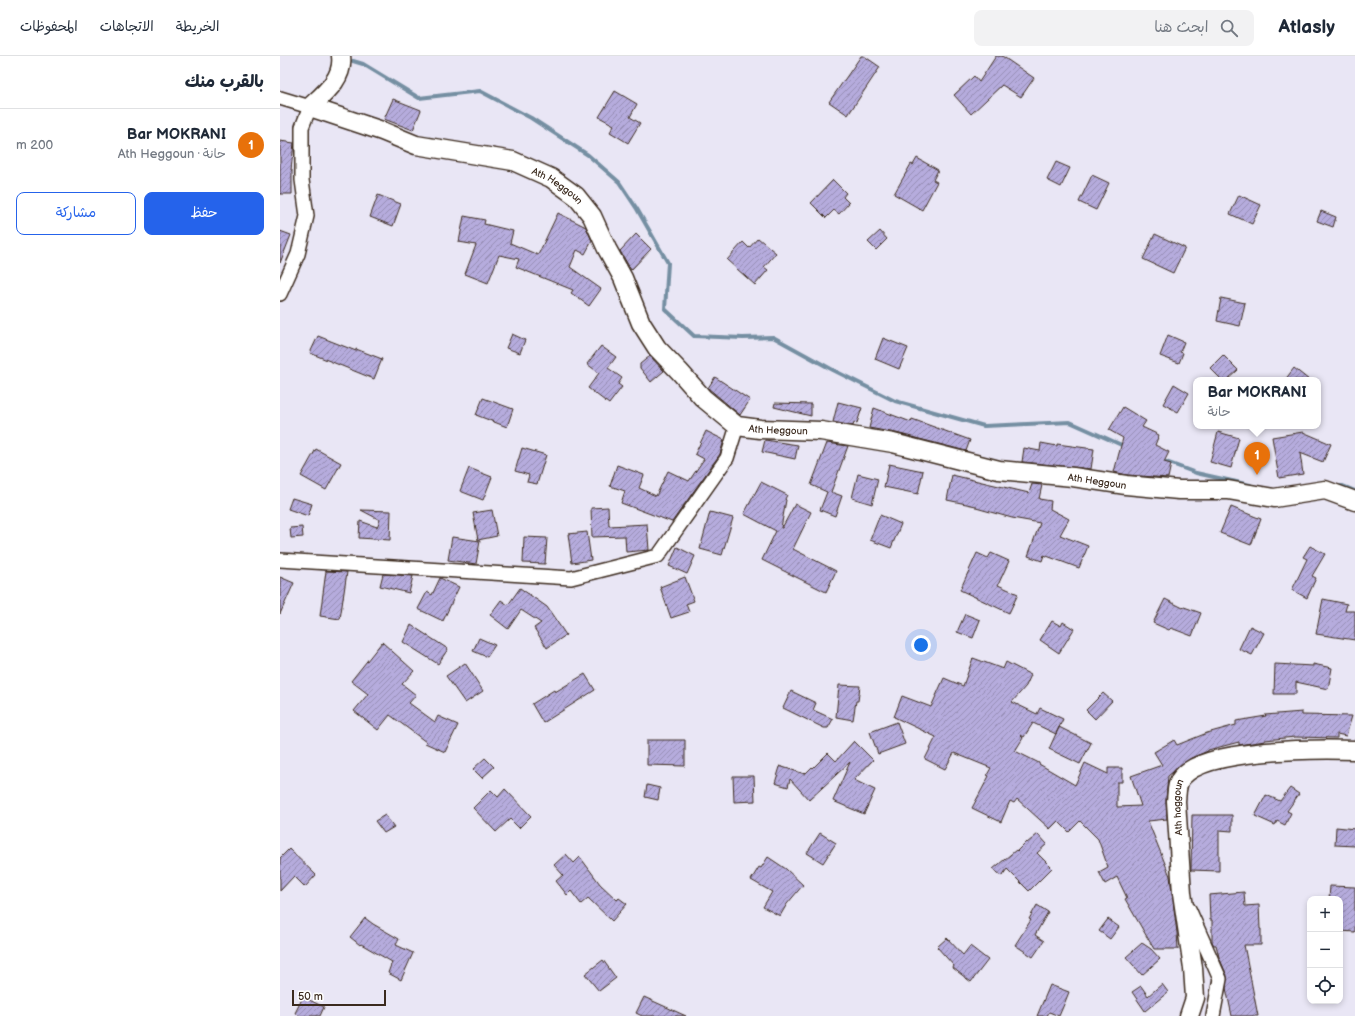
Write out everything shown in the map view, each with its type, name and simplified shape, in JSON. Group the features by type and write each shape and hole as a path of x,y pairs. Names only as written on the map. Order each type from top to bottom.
{"street":[{"path":"280,294 298,254 306,216 302,180 302,127 310,106 327,91 338,76 342,67 341,56"},
{"name":"Ath Heggoun","path":"280,98 310,106 382,131 416,145 513,161 551,178 576,196 592,216 607,249 623,278 641,323 657,348 703,398 737,426 760,429 821,431 892,443 998,470 1073,477 1126,485 1179,490 1228,490 1274,498 1325,490 1352,498 1355,501"},
{"path":"280,560 571,578 658,556 728,458 737,426"},
{"name":"Ath haggoun","path":"1189,1016 1195,998 1193,968 1182,893 1176,801 1177,788 1181,778 1190,770 1201,764 1241,754 1293,750 1355,750"},
{"path":"1182,893 1220,979 1213,1016"}],"building":[{"path":"861,56 864,56 880,67 848,115 829,102"},
{"path":"996,56 1002,56 1034,78 1021,97 1002,85 971,114 954,95 974,76 979,82"},
{"path":"615,91 637,104 630,117 640,123 628,143 610,132 614,125 599,117"},
{"path":"393,99 421,110 413,130 384,119"},
{"path":"280,141 294,143 291,170 292,194 280,194"},
{"path":"917,158 938,170 933,180 937,182 922,210 894,194 911,164 913,165"},
{"path":"1056,162 1070,168 1061,187 1047,180"},
{"path":"1092,175 1109,183 1096,210 1079,202"},
{"path":"833,180 846,193 843,197 849,203 839,214 834,210 826,218 811,203"},
{"path":"378,195 401,204 393,226 370,217"},
{"path":"1239,195 1261,205 1252,224 1230,214"},
{"path":"1321,211 1336,217 1333,227 1317,221"},
{"path":"558,213 586,227 592,241 585,254 577,250 570,267 601,289 589,306 571,293 573,290 516,267 519,259 499,255 488,283 465,274 476,245 459,242 464,216 485,220 484,224 513,231 510,243 538,255"},
{"path":"280,231 291,235 280,263"},
{"path":"880,231 887,239 876,250 868,242"},
{"path":"636,234 651,249 631,270 620,251"},
{"path":"1155,234 1185,248 1173,273 1143,259"},
{"path":"758,238 776,253 764,267 768,270 755,285 727,260 743,242 749,248"},
{"path":"1221,298 1245,303 1240,326 1217,321"},
{"path":"512,334 525,340 520,353 506,348"},
{"path":"1168,335 1184,342 1180,352 1183,353 1179,363 1160,356"},
{"path":"318,336 356,351 356,349 382,359 374,379 310,353"},
{"path":"883,338 908,348 899,369 875,359"},
{"path":"601,346 616,357 608,368 622,378 618,384 622,387 609,404 588,388 599,373 587,364"},
{"path":"1223,355 1238,370 1230,377 1219,377 1210,368"},
{"path":"650,356 664,371 651,382 640,368 640,364"},
{"path":"1294,368 1305,377 1287,377"},
{"path":"715,377 750,400 740,415 708,388"},
{"path":"1174,384 1189,393 1178,412 1163,404"},
{"path":"483,398 513,409 507,427 476,415"},
{"path":"838,402 862,408 857,423 854,422 853,426 833,422"},
{"path":"775,403 811,404 811,416 774,407"},
{"path":"1123,407 1146,421 1142,427 1159,435 1155,445 1169,452 1164,462 1171,464 1168,478 1127,475 1114,472 1123,438 1109,430"},
{"path":"874,408 911,422 912,419 970,440 966,451 896,433 869,428"},
{"path":"706,431 724,440 720,454 672,522 621,503 625,491 610,486 617,465 644,475 639,488 656,496 668,471 689,481 704,459 695,454"},
{"path":"1218,432 1239,438 1231,468 1210,462"},
{"path":"1303,432 1331,444 1323,462 1300,453 1303,474 1279,478 1272,437"},
{"path":"765,440 798,445 795,459 762,452"},
{"path":"827,443 848,446 831,492 842,496 835,516 820,510 827,492 811,485"},
{"path":"1041,443 1094,449 1091,469 1022,462 1024,448 1040,451"},
{"path":"522,448 546,455 537,484 527,482 529,475 515,471"},
{"path":"316,449 341,463 326,490 301,476"},
{"path":"889,464 923,471 918,494 884,487"},
{"path":"469,468 492,477 483,500 460,491"},
{"path":"858,474 878,479 872,504 852,498"},
{"path":"952,475 1029,493 1032,484 1042,485 1039,499 1051,501 1050,509 1069,519 1060,535 1088,546 1079,568 1044,555 1042,561 1028,556 1040,523 1012,518 976,508 976,506 947,500"},
{"path":"761,482 787,495 785,499 781,528 795,504 811,512 793,549 836,571 826,592 762,560 776,531 744,514"},
{"path":"292,498 312,504 308,516 288,509"},
{"path":"608,507 609,526 647,524 649,550 626,552 625,536 592,537 591,508"},
{"path":"1231,507 1261,519 1251,545 1220,533"},
{"path":"361,510 391,511 390,540 359,538 360,521 377,527 380,520"},
{"path":"492,510 497,536 478,540 473,513"},
{"path":"710,512 733,518 722,555 700,549"},
{"path":"880,515 901,524 891,548 870,540"},
{"path":"302,527 303,537 291,538 290,528"},
{"path":"587,532 591,560 572,563 568,534"},
{"path":"452,537 480,541 476,564 448,560"},
{"path":"524,537 547,538 545,564 523,563"},
{"path":"1310,546 1325,554 1312,576 1316,578 1307,598 1292,590 1307,559 1303,557"},
{"path":"677,547 695,556 687,574 669,566"},
{"path":"977,553 988,558 991,553 1009,561 998,585 1018,594 1009,613 960,590"},
{"path":"326,571 347,572 340,619 320,616"},
{"path":"383,574 413,576 409,593 380,586"},
{"path":"280,577 294,583 280,614"},
{"path":"685,577 694,601 686,604 689,612 671,618 660,587"},
{"path":"440,578 459,587 443,621 418,609 427,592 432,595"},
{"path":"520,588 547,607 566,635 547,648 534,628 541,623 521,610 508,629 490,615 501,600 508,605"},
{"path":"1165,599 1183,608 1184,607 1201,613 1192,636 1171,628 1169,630 1153,623"},
{"path":"1323,599 1347,604 1345,611 1355,611 1355,640 1316,634"},
{"path":"965,614 980,620 973,638 957,632"},
{"path":"1052,621 1061,626 1063,622 1074,629 1059,653 1040,640"},
{"path":"411,625 448,649 438,664 403,642"},
{"path":"1250,626 1264,633 1252,655 1239,649"},
{"path":"479,638 495,645 487,657 473,651"},
{"path":"382,642 414,671 402,684 416,695 409,703 435,722 438,716 458,725 445,752 425,743 426,742 390,715 378,730 354,711 368,694 351,681"},
{"path":"973,658 1003,669 1006,662 1031,675 1026,686 1012,702 1037,714 1040,708 1063,719 1056,734 1033,723 1024,737 1020,735 1023,738 1015,751 1039,763 1075,785 1085,763 1108,774 1108,768 1122,768 1122,782 1117,782 1117,807 1141,806 1131,776 1162,765 1154,752 1174,740 1177,745 1207,733 1236,725 1236,721 1266,716 1265,715 1302,712 1302,715 1352,716 1346,736 1337,734 1337,738 1295,737 1265,740 1239,745 1239,742 1208,750 1191,758 1168,776 1166,800 1167,819 1148,821 1170,876 1178,949 1154,949 1125,899 1127,898 1117,877 1105,884 1099,872 1108,867 1098,839 1080,821 1069,832 1058,821 1050,829 1017,799 1014,803 1010,801 1001,822 972,808 989,776 987,775 991,768 954,753 945,769 925,759 936,737 894,717 902,696 931,707 944,678 963,686"},
{"path":"465,663 483,691 465,703 446,676"},
{"path":"1275,664 1313,666 1313,664 1332,668 1328,689 1296,682 1296,694 1274,694"},
{"path":"585,674 595,690 543,723 532,704 554,690 555,692"},
{"path":"839,685 860,686 853,720 836,717"},
{"path":"791,691 816,703 813,710 833,719 828,728 824,728 783,708"},
{"path":"1103,693 1112,701 1095,719 1086,710"},
{"path":"897,722 905,744 878,754 870,732"},
{"path":"1059,727 1091,743 1080,764 1049,749"},
{"path":"647,740 685,740 685,766 647,765"},
{"path":"854,741 873,760 854,780 875,790 864,814 833,801 850,762 809,800 790,779 788,787 775,783 780,767 779,766 805,774 828,753 836,761"},
{"path":"485,758 494,767 482,778 473,769"},
{"path":"733,776 754,776 755,801 734,802"},
{"path":"647,785 660,788 658,800 645,797"},
{"path":"1290,788 1299,794 1287,811 1291,813 1285,825 1277,821 1275,825 1255,816 1266,795 1280,801"},
{"path":"505,789 531,816 519,828 510,819 496,832 473,808 491,790 498,797"},
{"path":"385,815 394,827 384,833 375,821"},
{"path":"1192,815 1232,815 1232,831 1219,830 1219,871 1191,870"},
{"path":"1336,827 1355,829 1355,846 1335,845"},
{"path":"820,833 836,843 823,863 807,853"},
{"path":"1038,834 1047,844 1037,853 1052,868 1029,891 1007,869 1002,876 993,869"},
{"path":"289,849 316,875 305,887 294,876 280,891 280,858"},
{"path":"566,854 574,863 580,857 600,884 617,900 619,898 627,904 612,921 588,898 581,904 571,891 567,895 556,881 563,875 554,865"},
{"path":"768,857 786,869 803,885 787,904 780,916 763,907 772,892 751,880 759,867 761,868"},
{"path":"1330,886 1355,887 1355,932 1343,931 1343,896 1329,896"},
{"path":"1244,892 1245,906 1259,905 1261,945 1244,945 1258,1016 1232,1016 1226,988 1227,976 1216,945 1212,942 1212,920 1210,920 1209,895"},
{"path":"1037,905 1048,912 1035,935 1044,941 1033,957 1015,945 1031,920 1029,919"},
{"path":"365,918 399,939 396,945 413,953 401,980 388,973 392,962 361,944 360,945 350,937"},
{"path":"1108,919 1119,927 1110,939 1099,931"},
{"path":"947,938 963,955 970,946 988,960 971,982 953,968 954,966 937,947"},
{"path":"1142,943 1151,949 1160,959 1142,975 1126,957"},
{"path":"603,960 616,978 599,991 585,974"},
{"path":"1162,984 1168,992 1145,1011 1132,992 1141,986 1148,996"},
{"path":"1050,985 1069,992 1065,1002 1059,1016 1049,1012 1047,1016 1037,1016"},
{"path":"303,997 324,1007 320,1016 300,1016 295,1013"},
{"path":"644,997 686,1016 642,1016 636,1013"}],"waterway":[{"path":"353,61 363,64 419,98 480,91 531,118 588,155 619,182 637,209 668,263 665,309 694,336 743,338 773,337 833,370 895,401 984,426 1070,422 1126,447"},
{"path":"1161,460 1196,473 1250,485"},
{"path":"1336,486 1343,486 1355,491"}],"place":[{"name":"Bar MOKRANI","path":"1257,475"}]}
